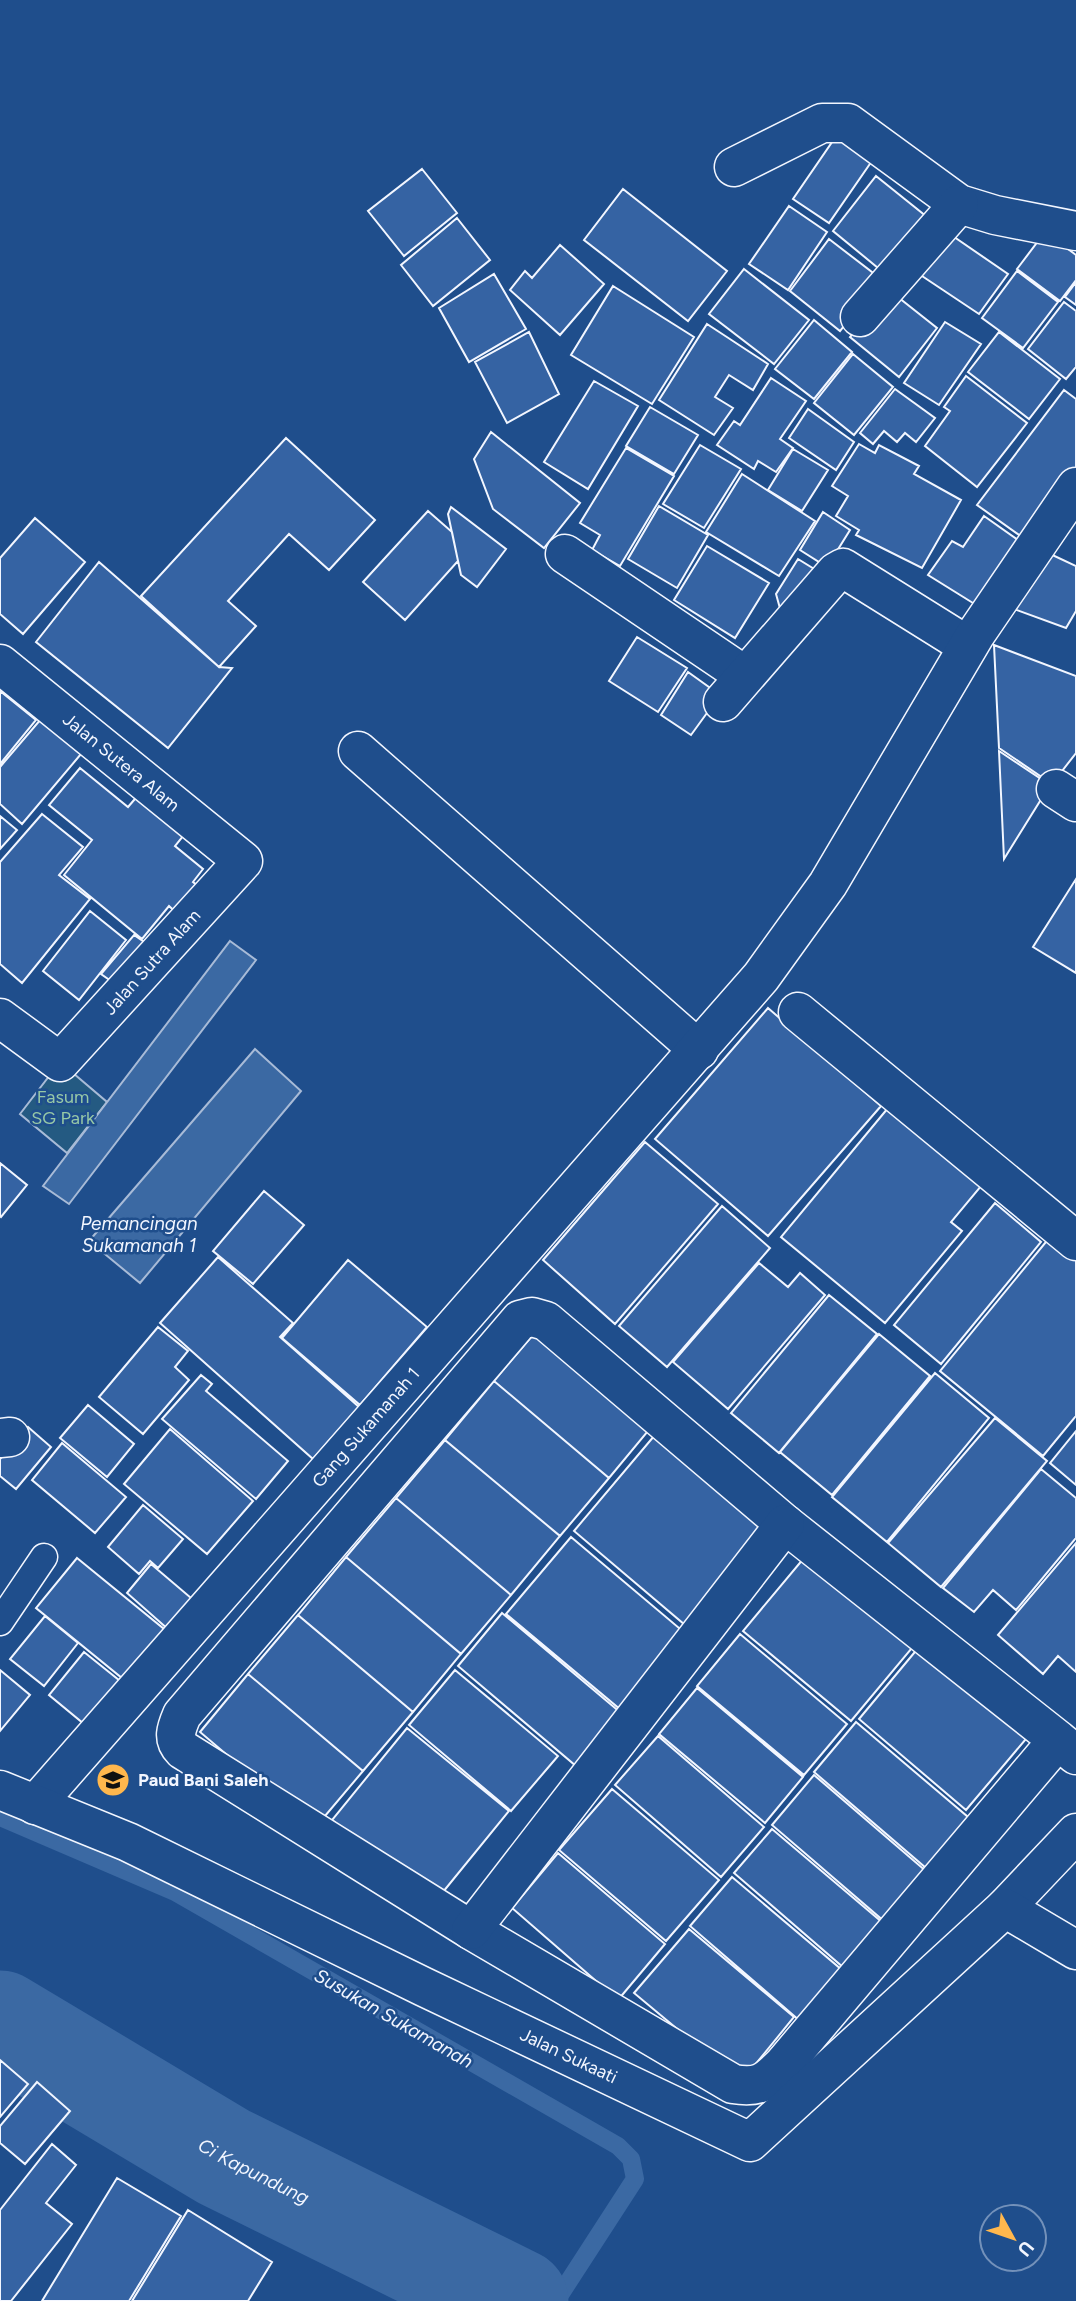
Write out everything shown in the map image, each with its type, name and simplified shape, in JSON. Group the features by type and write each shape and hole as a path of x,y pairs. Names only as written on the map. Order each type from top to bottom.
{"street":[{"path":"734,167 822,123 848,123 959,204 995,215 1076,231"},
{"path":"860,317 959,204"},
{"name":"Gang Sukamanah 1","path":"35,1805 761,977 828,884 968,646 1076,487"},
{"path":"565,554 733,689 836,572 843,568 968,646"},
{"name":"Jalan Sutera Alam","path":"0,664 243,861"},
{"path":"358,751 699,1050"},
{"name":"Jalan Sutra Alam","path":"0,1018 60,1062 243,861"},
{"path":"798,1012 1076,1241"},
{"path":"532,1317 546,1321 785,1524 1067,1748 783,2065 767,2081 752,2087 733,2084 471,1930 183,1750 175,1736 182,1715 520,1320 532,1317"},
{"path":"471,1930 785,1524"},
{"name":"Jalan Sukaati","path":"0,1790 128,1842 474,2011 750,2141 1005,1908"},
{"path":"1076,1833 1005,1908 1076,1950"}],"lane":[{"path":"0,1622 44,1557"}],"green space":[{"name":"Fasum SG Park","path":"60,1062 107,1102 67,1153 20,1114"}],"water":[{"path":"230,941 256,960 69,1204 43,1186"},
{"name":"Pemancingan Sukamanah 1","path":"255,1049 301,1091 140,1283 89,1241"}],"building":[{"path":"839,132 874,158 829,223 793,199"},
{"path":"422,169 457,213 404,256 368,211"},
{"path":"876,176 932,221 889,277 833,231"},
{"path":"623,189 727,271 688,321 584,240"},
{"path":"789,206 827,232 788,290 749,264"},
{"path":"457,218 490,260 433,306 401,265"},
{"path":"944,230 1008,274 979,314 916,272"},
{"path":"1045,232 1076,255 1076,280 1060,301 1017,269"},
{"path":"829,239 881,279 840,331 790,291"},
{"path":"560,245 604,284 560,335 510,290 525,271 532,278"},
{"path":"744,269 809,320 774,364 709,314"},
{"path":"1017,271 1058,302 1023,348 982,318"},
{"path":"494,274 526,329 469,362 439,308"},
{"path":"1076,282 1076,305 1065,297"},
{"path":"613,286 694,337 652,404 571,355"},
{"path":"889,290 937,328 899,377 850,337"},
{"path":"1064,302 1076,311 1076,367 1066,379 1028,349"},
{"path":"814,320 852,352 814,399 775,369"},
{"path":"945,322 981,344 939,405 904,383"},
{"path":"707,324 768,364 753,390 729,375 715,397 733,408 714,435 659,400"},
{"path":"529,332 559,394 507,423 475,362"},
{"path":"999,332 1060,379 1029,419 968,372"},
{"path":"853,354 893,387 854,435 814,403"},
{"path":"966,376 1027,423 977,487 925,446 950,411 944,407"},
{"path":"771,378 806,401 780,439 793,448 776,472 758,461 754,469 717,445 734,421 740,425"},
{"path":"594,381 638,406 588,489 544,462"},
{"path":"895,389 935,418 916,442 905,433 897,442 884,431 873,444 860,433"},
{"path":"1064,390 1076,399 1076,479 1029,542 977,505"},
{"path":"650,407 698,435 674,474 626,446"},
{"path":"808,409 854,442 836,470 789,438"},
{"path":"491,432 580,503 544,548 493,509 474,459"},
{"path":"286,438 375,520 329,570 289,534 228,601 256,626 219,667 141,596"},
{"path":"859,444 875,453 879,445 919,466 914,474 961,500 922,568 856,535 859,530 836,516 848,496 832,486"},
{"path":"700,445 741,469 704,528 663,504"},
{"path":"626,448 674,476 620,566 592,550 600,535 580,523"},
{"path":"793,449 828,470 802,511 768,490"},
{"path":"742,474 815,521 779,576 706,532"},
{"path":"659,506 708,535 677,588 628,559"},
{"path":"451,507 506,549 477,587 461,575 448,514"},
{"path":"428,511 452,532 458,561 405,620 363,582"},
{"path":"823,512 850,530 827,567 800,550"},
{"path":"984,516 1025,545 981,608 928,575 952,541 963,547"},
{"path":"35,518 85,562 23,634 0,614 0,558"},
{"path":"707,546 769,583 735,638 674,600"},
{"path":"1046,552 1076,566 1076,611 1066,628 1014,609"},
{"path":"798,559 819,572 781,612 776,594"},
{"path":"99,562 219,667 232,668 168,748 36,642"},
{"path":"637,637 687,668 658,712 609,681"},
{"path":"994,645 1076,676 1076,753 1052,784 999,748"},
{"path":"688,672 720,695 691,735 661,715"},
{"path":"0,691 36,720 0,764"},
{"path":"41,719 81,754 22,824 0,804 0,767"},
{"path":"999,751 1050,785 1004,859"},
{"path":"80,768 128,807 141,792 188,830 175,846 203,869 193,882 203,890 181,917 169,906 142,939 64,875 92,840 49,805"},
{"path":"42,814 83,847 59,875 90,899 22,983 0,964 0,862"},
{"path":"0,816 17,830 0,849"},
{"path":"1076,879 1076,973 1033,947"},
{"path":"90,911 126,940 79,1000 43,971"},
{"path":"134,935 150,946 118,986 101,974"},
{"path":"768,1008 881,1106 768,1236 655,1139"},
{"path":"888,1108 982,1185 951,1222 962,1231 885,1323 781,1237"},
{"path":"645,1142 718,1204 615,1324 543,1260"},
{"path":"0,1163 27,1185 1,1217 0,1216"},
{"path":"264,1191 304,1225 253,1284 213,1251"},
{"path":"995,1203 1041,1242 941,1364 894,1325"},
{"path":"722,1206 770,1248 667,1367 619,1326"},
{"path":"1050,1237 1076,1259 1076,1416 1043,1456 940,1371"},
{"path":"218,1257 293,1323 280,1337 359,1407 313,1459 160,1323"},
{"path":"348,1260 427,1327 360,1405 282,1338"},
{"path":"759,1263 788,1287 800,1273 825,1295 728,1409 673,1362"},
{"path":"829,1295 877,1334 779,1453 731,1413"},
{"path":"543,1323 658,1419 609,1478 494,1381"},
{"path":"158,1327 188,1351 175,1367 189,1380 143,1434 99,1397"},
{"path":"879,1334 930,1376 832,1495 780,1452"},
{"path":"935,1373 989,1418 887,1542 832,1497"},
{"path":"201,1375 212,1384 206,1391 288,1461 256,1499 162,1419"},
{"path":"494,1381 609,1478 560,1536 445,1440"},
{"path":"88,1405 134,1444 107,1477 60,1438"},
{"path":"995,1418 1047,1461 941,1587 888,1543"},
{"path":"28,1427 51,1447 16,1489 0,1476 0,1459"},
{"path":"170,1429 253,1501 207,1554 124,1484"},
{"path":"660,1429 778,1528 691,1630 574,1531"},
{"path":"1076,1431 1076,1485 1050,1463"},
{"path":"445,1440 560,1536 511,1595 396,1498"},
{"path":"62,1443 126,1497 95,1533 32,1480"},
{"path":"1041,1469 1076,1498 1076,1538 1016,1610 993,1590 974,1612 943,1588"},
{"path":"396,1498 511,1595 461,1654 346,1557"},
{"path":"143,1505 183,1539 158,1568 150,1561 139,1574 108,1547"},
{"path":"571,1537 685,1633 621,1710 506,1614"},
{"path":"1076,1543 1076,1672 1058,1656 1043,1674 998,1635"},
{"path":"809,1552 917,1642 851,1721 743,1631"},
{"path":"346,1557 461,1654 413,1712 298,1615"},
{"path":"77,1558 175,1638 133,1687 36,1608"},
{"path":"151,1564 204,1609 178,1638 127,1593"},
{"path":"502,1613 621,1713 576,1766 458,1666"},
{"path":"298,1615 413,1712 363,1771 248,1674"},
{"path":"45,1616 78,1643 44,1686 10,1659"},
{"path":"740,1634 847,1724 804,1775 697,1686"},
{"path":"924,1641 1031,1733 966,1810 859,1719"},
{"path":"84,1652 130,1689 95,1733 49,1695"},
{"path":"0,1670 30,1695 0,1731"},
{"path":"455,1670 558,1756 511,1811 409,1725"},
{"path":"248,1674 363,1771 314,1829 200,1732"},
{"path":"697,1688 803,1777 765,1823 659,1734"},
{"path":"856,1722 968,1817 926,1868 814,1772"},
{"path":"407,1728 509,1811 434,1903 332,1820"},
{"path":"658,1736 764,1827 721,1877 615,1785"},
{"path":"814,1775 927,1872 885,1922 772,1825"},
{"path":"612,1789 719,1880 666,1941 559,1850"},
{"path":"772,1829 883,1923 844,1968 734,1873"},
{"path":"558,1853 665,1944 618,2000 512,1908"},
{"path":"732,1877 842,1970 800,2021 690,1926"},
{"path":"689,1929 794,2017 741,2082 634,1993"},
{"path":"0,2060 28,2084 0,2117"},
{"path":"37,2082 70,2111 25,2164 0,2143 0,2126"},
{"path":"52,2144 76,2165 46,2203 72,2224 11,2301 0,2301 0,2210"},
{"path":"117,2178 181,2216 129,2301 42,2301"},
{"path":"188,2210 272,2262 248,2301 132,2301"}],"waterway":[{"name":"Susukan Sukamanah","path":"0,1817 175,1892 618,2146 631,2159 635,2179 556,2301"},
{"name":"Ci Kapundung","path":"0,2023 224,2157 516,2301"}],"place":[{"name":"Paud Bani Saleh","path":"113,1780"}]}
